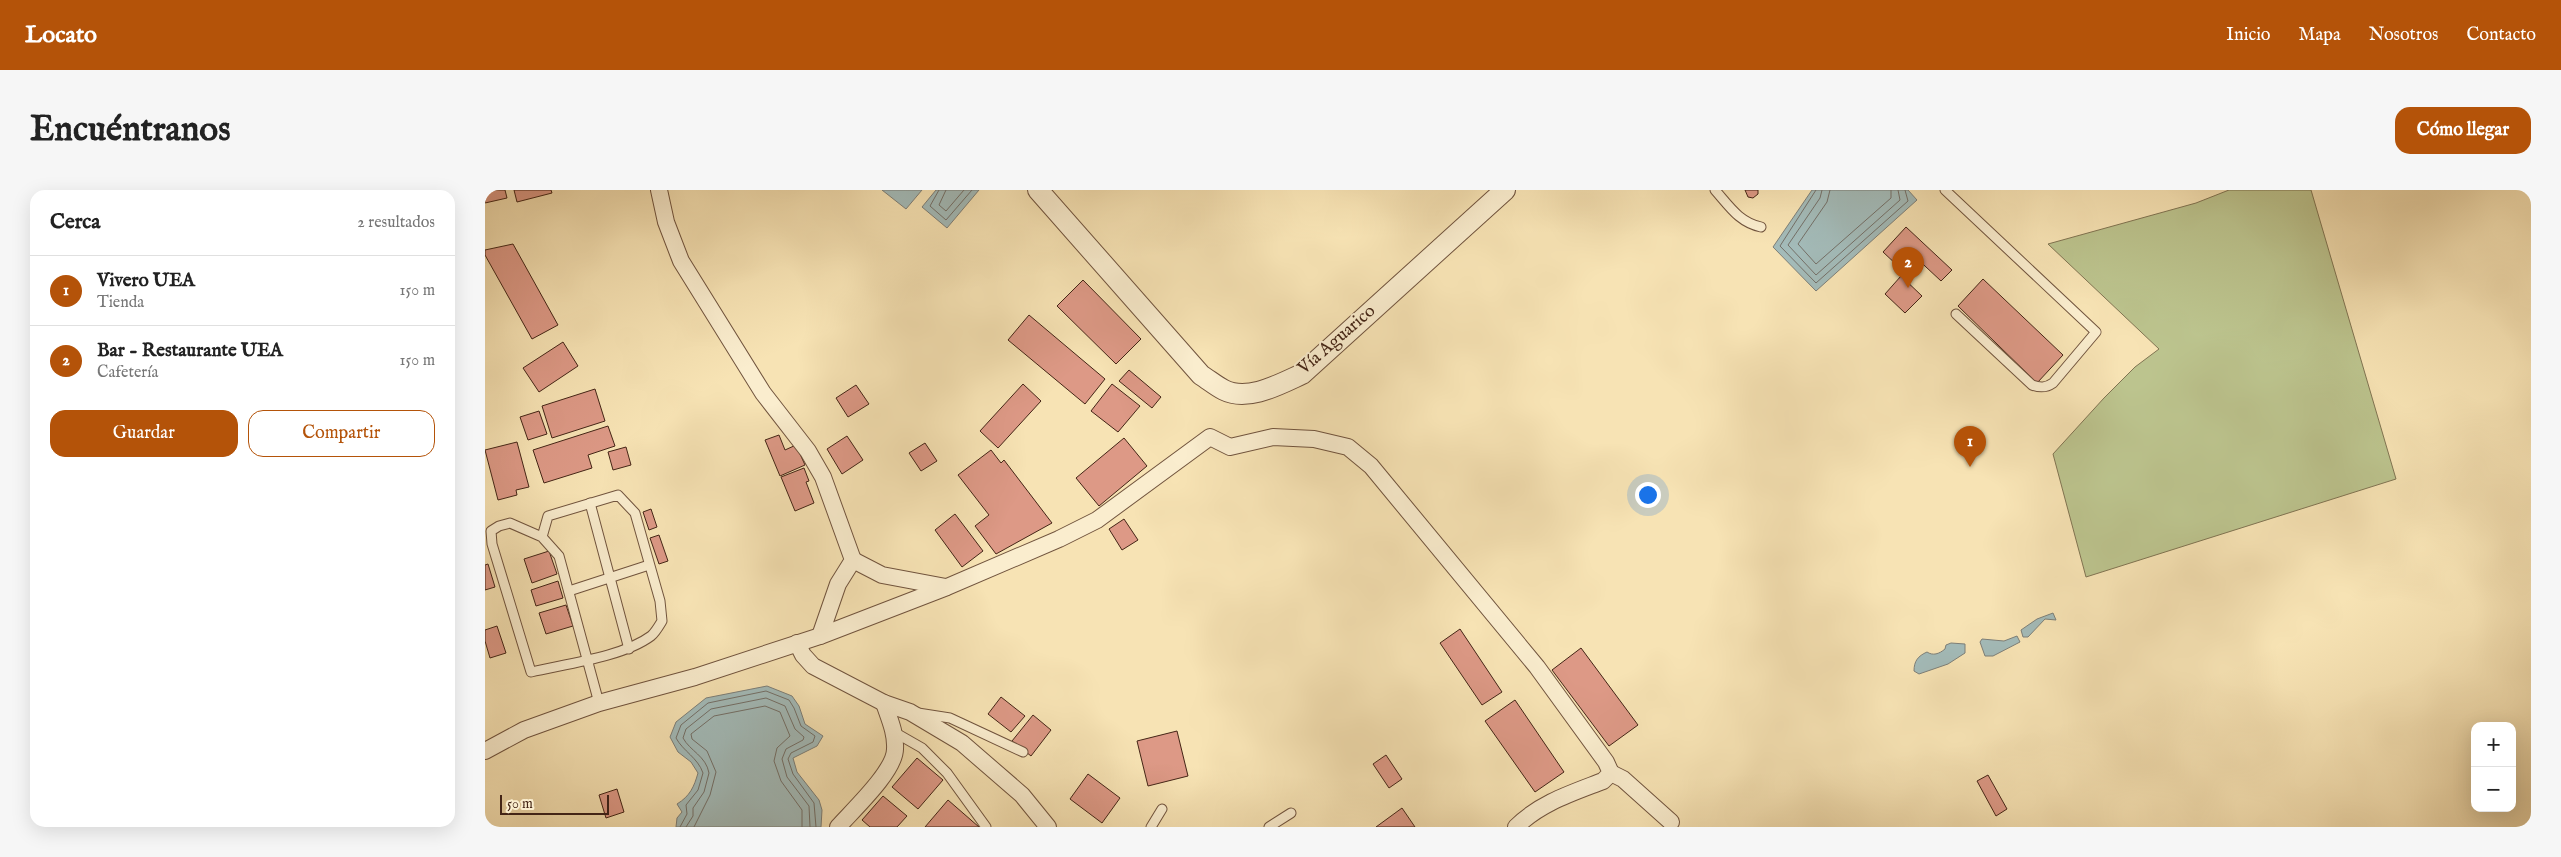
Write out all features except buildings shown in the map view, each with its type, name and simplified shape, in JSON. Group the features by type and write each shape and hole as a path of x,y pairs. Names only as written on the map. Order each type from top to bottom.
{"street":[{"path":"659,190 666,222 681,261 763,393 808,451 823,477 853,560 882,575 947,587"},
{"name":"Vía Aguarico","path":"1038,190 1201,376 1226,392 1247,394 1276,387 1301,374 1505,190"},
{"path":"485,752 524,730 599,703 695,677 821,636 947,587 1059,539 1097,520 1210,437 1230,447 1273,437 1314,439 1348,447 1371,466 1537,667 1611,773 1623,779 1671,822"},
{"path":"821,636 838,584 853,560"},
{"path":"797,643 803,655 813,666 884,703 910,712 962,744 1022,795 1048,827"},
{"path":"843,825 888,768 894,756 894,732 884,703"},
{"path":"1516,827 1526,816 1545,805 1603,780 1611,773"}],"lane":[{"path":"1715,190 1737,217 1747,223 1761,227"},
{"path":"1945,190 2097,332 2053,383 2043,388 2032,385 1957,314"},
{"path":"542,537 548,516 618,495 635,513 660,601 662,621 652,636 629,649 587,658 531,672 492,544 491,532 499,526 510,523 542,537 559,556 569,591 587,658 599,703"},
{"path":"590,504 629,649"},
{"path":"569,591 649,565"},
{"path":"910,712 950,718 1023,752"},
{"path":"894,732 922,748 947,773 986,827"},
{"path":"1151,827 1163,809"},
{"path":"1269,827 1291,813"}],"green space":[{"path":"2229,190 2311,190 2396,479 2086,577 2053,454 2135,367 2159,349 2048,244 2196,203"}],"water":[{"path":"882,190 922,190 906,209"},
{"path":"936,190 979,190 947,228 922,207"},
{"path":"1812,190 1908,190 1917,200 1816,291 1773,247"},
{"path":"2053,613 2056,620 2045,619 2028,637 2023,637 2021,630 2037,619"},
{"path":"2017,636 2020,642 1993,656 1985,656 1980,642 1982,639 2004,641"},
{"path":"1951,643 1965,644 1965,653 1948,664 1919,674 1914,671 1917,659 1921,655 1927,652 1931,654 1938,653"},
{"path":"767,686 792,696 799,706 805,724 823,736 817,746 793,758 797,772 819,800 822,810 821,827 676,827 677,818 682,812 677,804 691,791 698,773 691,762 678,752 670,737 676,722 706,698"}],"place":[{"name":"Bar - Restaurante UEA","path":"1908,288"},
{"name":"Vivero UEA","path":"1970,467"}]}
